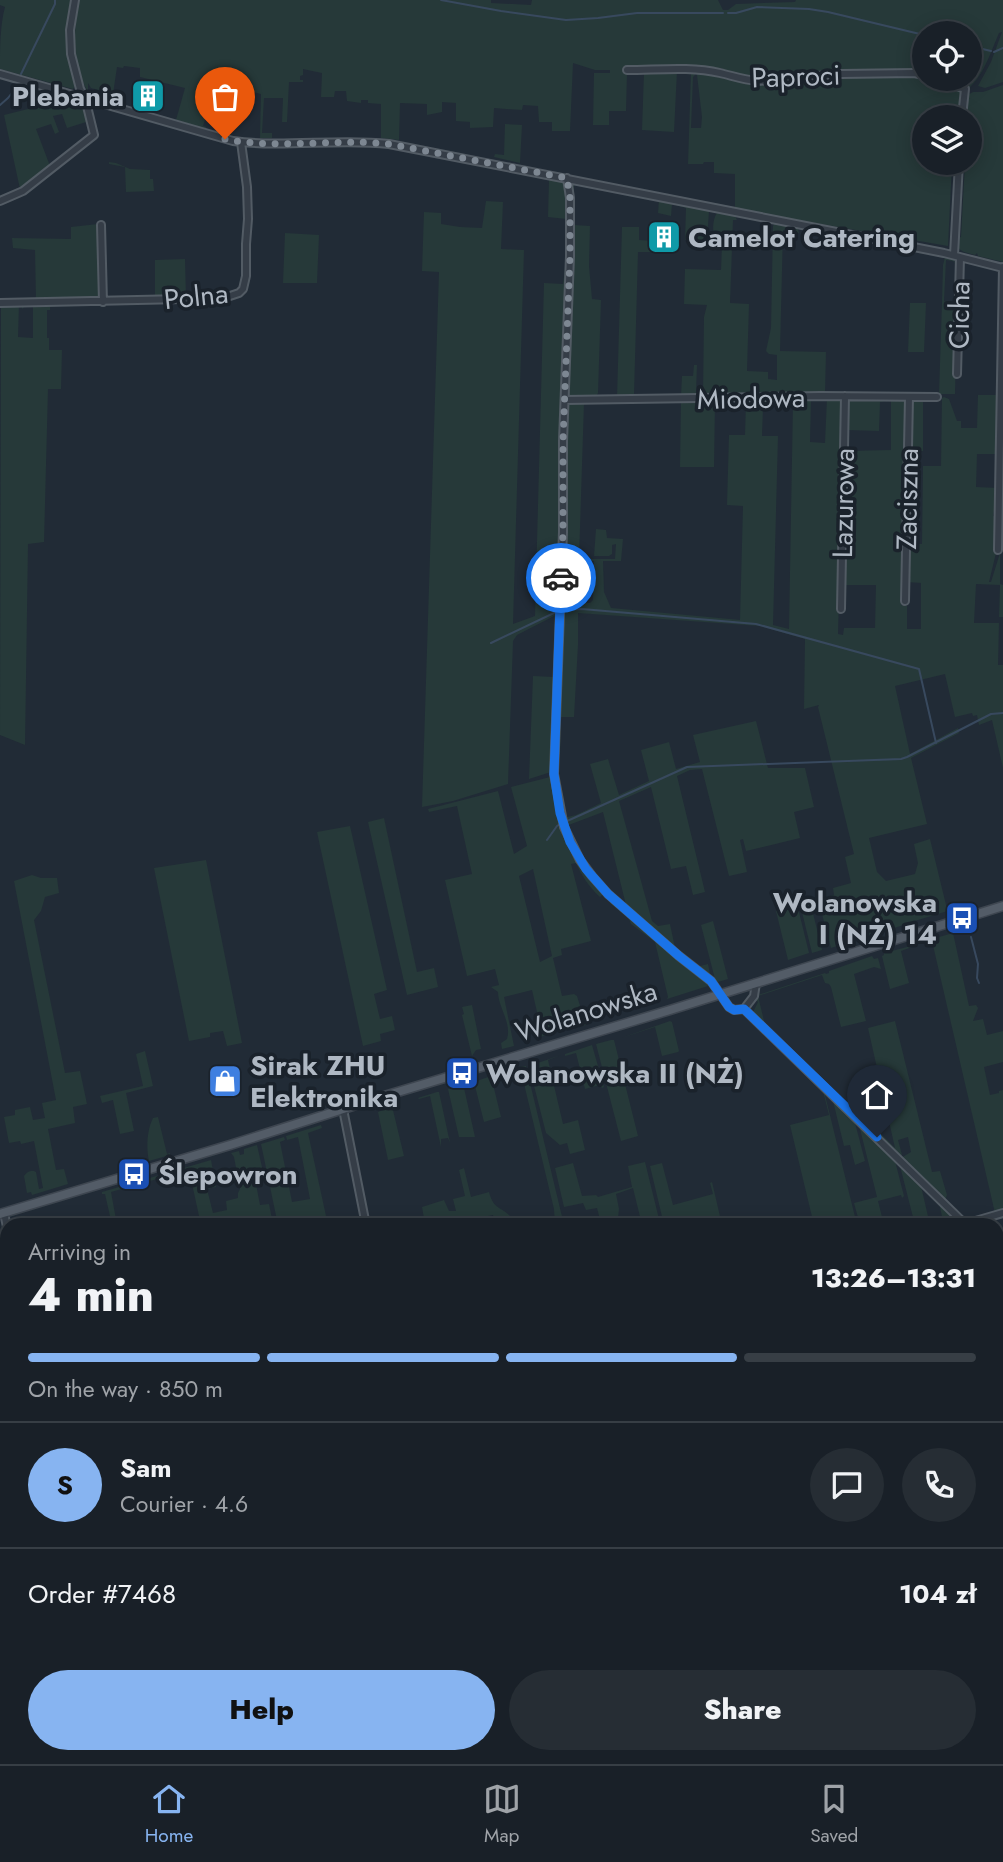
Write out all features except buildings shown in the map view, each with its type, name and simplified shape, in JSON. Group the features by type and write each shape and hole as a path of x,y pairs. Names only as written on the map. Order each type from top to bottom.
{"main road":[{"name":"Wolanowska","path":"2,1214 1003,906"}],"street":[{"path":"0,201 23,191 94,135 71,54 70,30 75,0"},
{"name":"Paproci","path":"627,70 679,69 720,73 747,80 912,73"},
{"path":"0,75 241,142 389,144 1003,267 998,550"},
{"name":"Polna","path":"0,303 227,297 239,293 243,289 246,276 248,212 241,142"},
{"name":"Cicha","path":"957,374 959,175"},
{"path":"567,178 571,217 554,774 564,827 580,860 608,894 711,981 731,1008 744,1009 754,996 756,983"},
{"path":"101,225 103,302"},
{"name":"Lazurowa","path":"841,609 845,396"},
{"name":"Zaciszna","path":"905,601 909,397"},
{"name":"Miodowa","path":"565,400 937,397"},
{"path":"744,1009 960,1218"},
{"path":"343,1109 365,1218"},
{"path":"986,1218 1003,1213"}],"shaded area":[{"path":"0,0 71,0 66,37 67,53 76,84 73,89 0,69 1,29 5,7 0,5"},
{"path":"79,0 491,0 491,3 531,5 532,0 718,0 723,10 728,10 736,4 796,0 1003,0 1003,82 982,87 982,79 1002,32 999,33 982,71 982,21 912,21 912,91 961,91 960,105 912,105 912,175 951,175 948,246 735,209 735,174 714,173 714,162 688,164 691,72 695,75 691,128 701,128 697,75 699,72 724,71 722,68 719,68 719,71 677,71 674,132 642,130 644,72 627,73 626,111 609,111 609,125 593,125 594,73 610,73 610,70 595,70 573,63 570,131 552,131 552,122 539,122 538,106 523,105 522,110 494,108 493,127 470,128 470,122 456,121 456,103 442,102 442,112 427,115 427,104 400,103 399,140 381,138 381,104 368,103 368,100 361,100 361,103 347,101 346,91 335,91 334,97 321,97 322,73 303,69 300,80 303,82 289,82 287,122 282,122 283,98 264,98 262,133 272,133 272,138 260,138 261,94 240,89 231,135 233,114 209,107 203,126 206,129 176,120 185,88 140,77 140,68 117,67 113,94 91,88 88,83 88,91 77,62 75,28"},
{"path":"1003,85 1003,262 978,256 977,253 975,255 964,252 956,247 957,238 961,237 964,175 982,175 982,105 965,105 966,96 973,92 983,92"},
{"path":"53,94 82,102 91,134 86,122 67,128 62,114 53,116 59,132 55,134 51,124 36,129 50,166 76,145 33,182 20,189 4,115 68,99"},
{"path":"505,124 522,125 520,163 494,157 495,154 504,155"},
{"path":"109,162 116,163 130,169 150,170 154,191 126,192 125,167"},
{"path":"548,179 565,183 568,195 568,234 567,219 548,217"},
{"path":"572,183 581,185 574,185 574,225 590,226 592,299 601,300 598,393 595,398 572,399 567,393"},
{"path":"659,200 709,211 707,240 685,240 686,208 672,204 671,216 658,213"},
{"path":"486,201 503,202 501,249 524,250 513,624 535,616 544,283 563,284 566,260 566,405 584,403 579,559 615,559 616,544 612,545 612,554 609,556 594,556 596,529 606,530 607,538 623,539 621,561 603,561 604,592 611,608 740,620 743,506 727,505 729,435 745,435 746,402 737,400 758,400 763,407 762,436 778,436 773,625 789,629 793,401 769,401 766,407 765,401 811,398 810,442 825,443 827,398 842,399 838,634 843,635 844,628 875,628 876,585 844,585 847,451 891,450 891,398 906,398 901,605 907,606 907,629 921,629 921,583 907,582 908,544 922,544 923,466 941,466 942,398 949,399 957,421 961,421 961,428 977,428 978,395 999,395 998,454 977,454 976,487 998,488 997,506 993,516 997,516 996,553 989,582 1000,553 1003,617 999,617 1000,585 976,584 974,623 999,623 998,665 1003,665 1003,768 992,720 979,725 977,715 973,716 972,713 955,717 945,674 895,686 910,754 958,728 959,733 911,758 927,824 869,838 877,872 886,881 915,874 918,863 914,844 930,839 947,909 977,902 831,948 818,899 834,895 833,888 851,883 845,857 854,854 819,705 804,709 805,639 760,626 578,613 574,717 561,717 560,754 557,754 564,506 559,507 556,615 517,635 513,641 508,784 453,801 422,807 439,272 422,271 424,212 441,213 441,224 482,228","holes":["579,560 594,561 593,600 590,603 577,603"]},
{"path":"717,213 735,216 737,220 733,220 730,303 749,304 747,371 768,372 768,379 777,380 777,355 766,351 771,328 773,226 774,224 798,229 799,233 783,230 780,351 826,352 825,393 703,395 704,317 707,305 684,304 685,269 721,270 722,245 716,242 713,231"},
{"path":"98,224 98,299 36,301 35,250 13,248 12,238 71,239 71,227"},
{"path":"622,227 639,227 639,240 654,241 653,252 638,252 634,395 681,396 682,376 693,376 694,365 697,365 698,396 617,398"},
{"path":"285,233 319,235 317,283 283,283"},
{"path":"945,257 954,259 955,263 946,260 944,301 957,302 955,394 939,394"},
{"path":"185,259 186,297 155,297 155,260"},
{"path":"910,303 926,303 924,352 908,352"},
{"path":"1,304 19,304 18,337 33,338 33,307 22,307 50,305 50,310 47,310 49,350 62,350 61,389 48,389 44,542 28,544 25,745 0,735"},
{"path":"884,398 884,401 880,402 879,431 847,430 848,399"},
{"path":"911,399 923,400 923,451 910,451"},
{"path":"730,400 715,402 714,467 680,467 681,401"},
{"path":"533,676 554,677 551,772 529,779"},
{"path":"756,721 768,768 805,768 814,807 794,812 800,838 746,851 743,839 740,840 747,872 729,876 702,769 690,770 677,776 705,892 693,895 686,866 671,869 651,787 619,801 652,921 658,926 670,924 675,948 696,967 708,964 708,976 701,972 626,905 603,812 566,826 563,818 601,803 590,764 608,759 619,795 649,781 641,750 669,742 676,769 700,762 693,735"},
{"path":"550,777 558,819 564,834 578,861 603,894 600,897 586,881 576,863 571,864 591,941 561,949 562,955 553,958 562,996 577,996 586,1025 570,1029 569,1026 537,1038 542,1034 532,990 504,997 514,1046 502,1049 501,1043 507,1039 508,1027 498,992 491,987 499,985 495,969 467,976 445,880 472,874 457,806 429,812 428,809 498,791 514,854 527,846 511,787","holes":["533,869 552,956 540,962 519,876"]},
{"path":"384,818 417,972 434,968 438,987 407,995 368,822"},
{"path":"350,826 387,990 374,994 380,1019 392,1016 395,1030 380,1034 381,1041 363,1046 317,832"},
{"path":"206,860 242,1043 227,1046 223,1031 189,1041 154,868"},
{"path":"32,875 57,878 59,893 45,897 41,911 34,920 65,1073 80,1071 87,1104 73,1107 75,1123 48,1129 56,1170 64,1169 68,1184 32,1195 31,1192 27,1193 24,1176 28,1172 36,1172 39,1189 43,1188 34,1141 9,1143 4,1117 15,1115 15,1110 30,1107 33,1120 45,1118 42,1103 56,1100 14,881"},
{"path":"612,901 706,980 708,986 667,999 655,942 631,924 629,919 610,903"},
{"path":"810,901 822,950 812,953 800,904"},
{"path":"797,904 809,953 788,960 776,911"},
{"path":"713,921 728,979 718,982 701,925"},
{"path":"953,933 969,1006 976,1005 978,1008 973,1021 983,1019 987,1035 1003,1031 1003,1062 984,1067 990,1095 1003,1090 1003,1211 995,1213 932,941"},
{"path":"911,946 901,951 909,983 890,989 882,956 884,953"},
{"path":"872,956 874,959 878,958 881,969 874,967 854,974 866,1021 841,1027 831,987 825,983 822,975 758,996 765,1025 752,1014 758,1002 756,1000 758,995 825,973 829,973"},
{"path":"472,1005 481,1049 476,1050 472,1056 462,1007"},
{"path":"670,1021 678,1052 662,1056 655,1027 621,1038"},
{"path":"895,1021 932,1172 940,1171 947,1195 945,1200 901,1158 911,1152 908,1137 898,1140 902,1155 900,1156 858,1117 860,1105 856,1088 865,1118 895,1148 868,1028"},
{"path":"614,1040 638,1136 621,1141 596,1044"},
{"path":"592,1045 604,1087 600,1085 585,1089 576,1053 565,1054"},
{"path":"145,1051 153,1086 126,1093 134,1131 120,1134 113,1100 102,1103 100,1096 143,1086 136,1054"},
{"path":"561,1055 548,1060 563,1124 578,1120 585,1150 570,1154 567,1143 560,1145 546,1133 529,1066"},
{"path":"526,1066 562,1218 555,1218 520,1067"},
{"path":"491,1076 501,1117 484,1122 474,1082"},
{"path":"815,1083 824,1091 855,1218 812,1218 790,1125 829,1115 823,1091"},
{"path":"462,1084 475,1137 459,1137 448,1089"},
{"path":"437,1092 450,1143 448,1138 441,1139 441,1147 430,1096 418,1098"},
{"path":"833,1101 854,1119 865,1161 855,1165 850,1145 844,1146"},
{"path":"392,1106 404,1156 388,1160 378,1112"},
{"path":"158,1117 167,1154 170,1155 149,1161 149,1128 153,1118"},
{"path":"321,1125 322,1128 308,1133 326,1218 277,1218 261,1144 284,1137 285,1140 280,1142 292,1202 310,1199 298,1137 287,1140 286,1136"},
{"path":"859,1125 894,1157 904,1196 878,1201 882,1218 858,1218 854,1203 877,1197"},
{"path":"257,1145 264,1176 263,1180 256,1184 260,1205 269,1204 272,1218 199,1218 189,1170 111,1192 116,1218 110,1218 105,1194 102,1192 211,1160 216,1187 207,1189 213,1213 227,1210 226,1201 238,1198 240,1189 231,1153 239,1151 240,1155 244,1154 244,1149"},
{"path":"645,1162 659,1218 640,1218 633,1188 616,1194 618,1218 600,1218 597,1208 586,1210 583,1203 564,1207 555,1168 573,1163 582,1196 598,1197 632,1187 628,1166"},
{"path":"662,1163 673,1205 713,1194 712,1182 720,1218 662,1218 650,1166"},
{"path":"900,1166 956,1218 942,1218 939,1203 921,1186 928,1218 913,1218"},
{"path":"464,1168 471,1197 489,1192 496,1206 511,1218 494,1218 493,1215 479,1218 424,1218 422,1207 444,1200 449,1211 456,1211 453,1199 465,1196 459,1170"}],"waterway":[{"path":"21,74 55,0"},
{"path":"441,0 566,20 637,13 723,13"},
{"path":"728,13 757,7 809,9 912,32"},
{"path":"994,52 1003,48"},
{"path":"982,49 991,51"},
{"path":"0,105 18,85"},
{"path":"561,610 582,609 756,624 919,669 936,743"},
{"path":"491,643 556,612"},
{"path":"565,822 687,767 901,759 991,714 1003,713"},
{"path":"547,840 560,824"},
{"path":"971,937 978,964 979,983"}],"way so far":[{"path":"225,139 267,144 389,144 567,178 570,198 570,256 561,578"}],"place":[{"name":"Plebania","path":"148,96"},
{"name":"Camelot Catering","path":"664,237"},
{"name":"Wolanowska I (NŻ) 14","path":"962,918"},
{"name":"Wolanowska II (NŻ)","path":"462,1073"},
{"name":"Sirak ZHU Elektronika","path":"225,1081"},
{"name":"Ślepowron","path":"134,1174"}],"route":[{"path":"561,578 554,774 564,827 580,860 608,894 697,972 711,981 729,1007 734,1010 744,1009 877,1137"}]}
